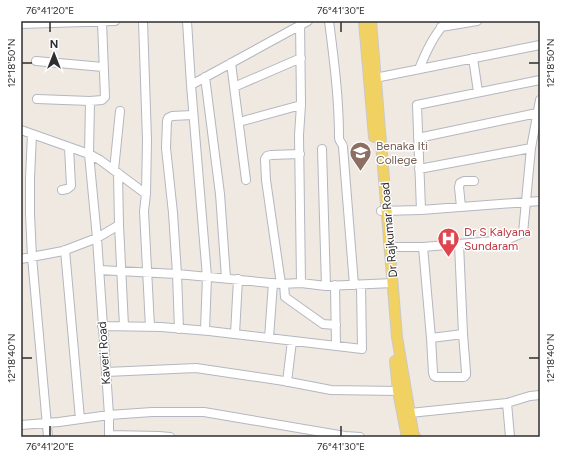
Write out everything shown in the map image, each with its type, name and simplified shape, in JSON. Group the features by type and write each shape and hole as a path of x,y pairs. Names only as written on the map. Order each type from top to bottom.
{"main road":[{"name":"Dr Rajkumar Road","path":"364,21 373,79"},
{"name":"Dr Rajkumar Road","path":"371,21 373,79 390,283 397,338 415,437"},
{"name":"Dr Rajkumar Road","path":"384,211 390,247 391,337 394,350 398,391 407,437"}],"street":[{"path":"21,24 115,21"},
{"path":"143,21 147,127 146,194 144,212 150,327"},
{"path":"187,21 190,85 207,277 206,330"},
{"path":"190,85 300,23 308,21"},
{"path":"102,326 206,330 362,349 343,145 339,140 337,86 329,21"},
{"path":"418,69 428,49 444,24 477,21"},
{"path":"37,99 90,101 102,100 105,97 102,22"},
{"path":"300,23 301,105 299,135 301,283"},
{"path":"373,79 540,45"},
{"path":"234,87 301,58"},
{"path":"473,58 478,92"},
{"path":"36,61 103,67"},
{"path":"231,63 246,180"},
{"path":"205,77 220,194 226,278"},
{"path":"421,210 417,105 540,80"},
{"path":"390,247 506,240 523,232 531,148 540,100"},
{"name":"Kaveri Road","path":"90,101 89,154 97,238 109,415 109,436"},
{"path":"239,122 301,105"},
{"path":"120,111 116,172 124,326"},
{"path":"418,138 537,113"},
{"path":"179,328 173,213 166,148 167,121 168,118 172,116 193,115"},
{"path":"21,130 89,154 100,160 146,194"},
{"path":"32,134 30,185 32,257 48,437"},
{"path":"62,190 71,186 69,147"},
{"path":"419,169 531,148"},
{"path":"322,149 331,286 336,325 336,346"},
{"path":"300,154 271,155 267,156 265,159 266,180 285,297 324,324 336,325"},
{"path":"461,207 460,183 474,180"},
{"path":"384,211 421,210 540,201"},
{"path":"21,259 65,250 97,238 119,225"},
{"path":"423,246 434,376 464,377 466,372 459,244"},
{"path":"65,250 80,419"},
{"path":"99,270 177,274 283,284 301,283 331,286 390,283"},
{"path":"236,334 238,279"},
{"path":"268,338 273,283"},
{"path":"431,338 463,334"},
{"path":"287,382 292,341"},
{"path":"106,372 196,368 331,390 398,391"},
{"path":"410,413 507,403 530,396 540,395"},
{"path":"507,403 510,437"},
{"path":"21,425 109,415 152,412 204,412 337,435 360,437"},
{"path":"109,436 170,437"}],"place":[{"name":"Benaka Iti College","path":"361,172"},
{"name":"Dr S Kalyana Sundaram","path":"449,258"}]}
